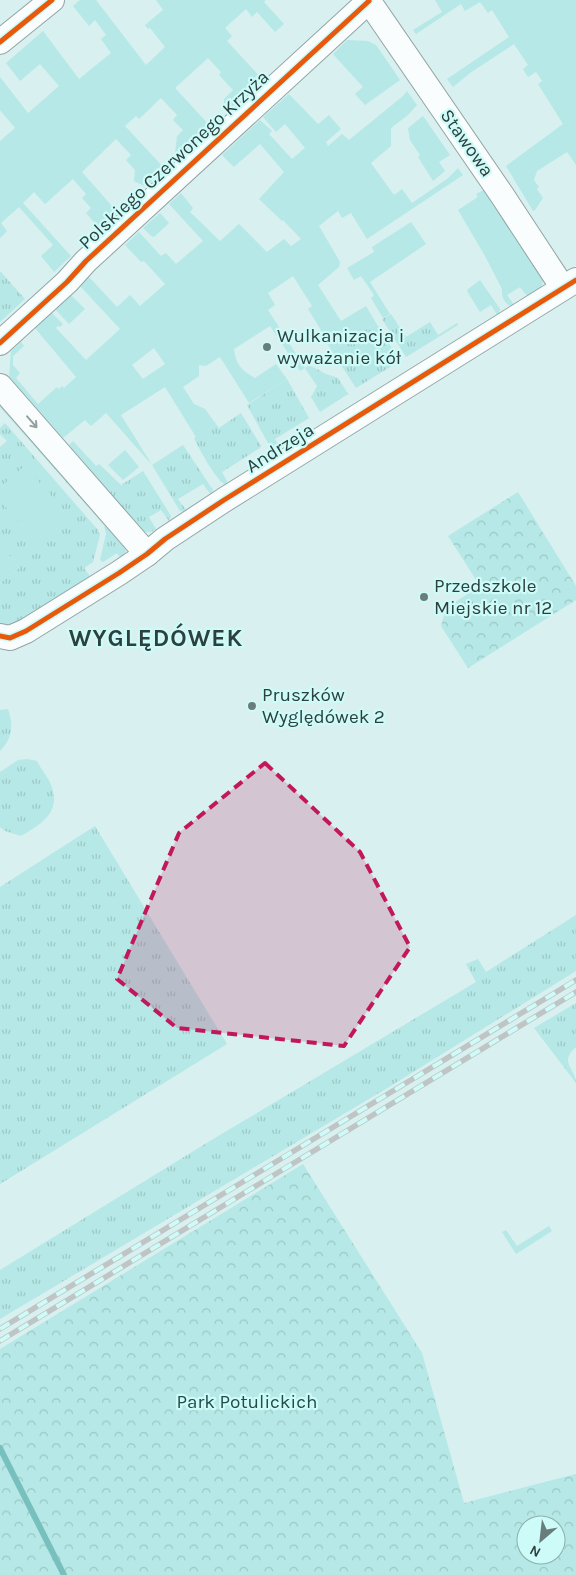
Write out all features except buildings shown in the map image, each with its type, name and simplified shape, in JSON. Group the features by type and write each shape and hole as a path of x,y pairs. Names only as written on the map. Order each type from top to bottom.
{"street":[{"path":"0,42 52,0"},
{"name":"Stawowa","path":"369,0 502,194 570,284"},
{"name":"Polskiego Czerwonego Krzyża","path":"0,343 67,282 86,261 369,0"},
{"name":"Andrzeja","path":"0,636 10,638 26,631 147,554 165,539 224,500 570,284"},
{"path":"0,386 147,554"}],"highlighted area":[{"path":"265,763 360,852 410,947 344,1046 177,1028 117,979 179,833"}],"green space":[{"path":"80,0 96,0 146,65 165,47 150,28 148,29 145,25 163,10 156,0 266,0 264,2 284,24 275,32 257,12 252,17 246,9 225,28 232,36 227,41 263,80 229,110 224,104 224,99 233,90 219,75 221,72 208,58 175,88 211,127 174,161 177,136 183,130 173,120 177,115 161,98 139,119 136,116 125,126 165,169 146,187 134,181 135,170 126,160 131,155 116,139 82,172 118,213 100,229 86,213 91,208 82,198 86,194 73,179 45,204 34,192 23,203 71,256 54,272 41,256 53,245 19,207 1,223 7,231 0,238 0,141 15,128 0,110 0,77 28,113 59,86 40,64 20,81 6,63 43,31 79,79 111,53 101,39 106,35 95,20 89,26 73,6"},
{"path":"435,0 576,0 576,165 567,152 537,171 534,180 543,198 533,211 506,166 563,124 538,84 542,81 536,72 528,77 523,69 528,65 514,44 470,73 453,87 447,79 509,37 492,10 488,13 480,2 465,11 461,4 416,34 413,30 442,12"},
{"path":"347,40 368,41 376,45 400,80 365,105 355,94 363,87 333,54"},
{"path":"407,91 417,105 408,115 391,128 391,146 371,163 394,195 402,189 412,203 447,179 458,168 463,175 367,239 351,213 342,218 338,211 319,226 340,262 339,267 318,285 341,321 366,306 376,323 332,351 308,309 312,306 293,276 268,293 275,305 268,310 305,368 300,371 270,326 234,349 236,359 243,370 255,378 276,364 287,379 249,403 220,357 206,366 199,365 199,376 183,387 194,404 205,409 216,424 196,437 165,387 121,415 152,465 106,413 91,426 85,420 63,438 9,377 11,351 21,342 24,346 13,356 13,365 20,373 16,378 38,404 57,387 59,389 62,386 64,388 76,377 35,328 51,312 63,324 56,328 86,360 120,329 80,286 89,277 117,307 130,295 140,306 165,284 144,261 141,262 125,245 139,232 161,256 166,253 176,264 203,241 169,204 181,193 193,208 190,212 220,241 239,224 267,252 284,239 291,246 301,239 259,199 284,172 260,144 234,167 222,155 260,120 272,131 269,134 292,159 305,148 285,124 276,132 263,117 289,94 318,124 329,115 341,129 326,142 328,146 342,134 349,140","holes":["154,348 165,364 143,379 132,365"]},
{"path":"423,116 450,155 439,162 445,171 433,181 418,157 420,155 410,140 408,128"},
{"path":"487,188 544,277 541,288 528,297 520,287 507,295 515,306 512,307 504,300 502,289 458,210 478,197 476,194"},
{"path":"160,213 169,223 154,237 143,228"},
{"path":"411,222 426,244 370,282 390,314 383,318 371,298 374,295 361,276 354,280 347,268 374,252 372,247"},
{"path":"0,271 25,299 0,322"},
{"path":"480,280 500,309 498,316 491,305 480,312 467,291"},
{"path":"71,295 85,309 69,324 55,309"},
{"path":"391,314 406,337 430,322 438,335 457,323 458,325 406,357 382,319"},
{"path":"376,323 400,361 356,388 332,351"},
{"path":"309,365 338,378 348,394 320,412 311,397 317,386 305,368"},
{"path":"287,379 309,418 275,439 282,451 279,453 268,443 247,405"},
{"path":"0,393 127,544 126,551 121,559 117,553 103,562 100,560 106,534 104,525 0,407"},
{"path":"241,413 261,446 222,472 227,481 227,486 213,472 194,438 216,424 219,428"},
{"path":"5,423 98,530 100,535 93,562 84,568 92,579 13,625 0,624 0,583 19,568 0,544 0,500 40,545 25,466 0,488 0,447 7,441 0,434 0,428"},
{"path":"73,441 96,466 99,464 121,485 110,492 69,445"},
{"path":"183,445 213,490 211,495 203,484 178,499 186,510 184,512 180,511 152,465"},
{"path":"125,450 139,467 123,480 108,465"},
{"path":"25,466 71,518 40,545 0,500 0,488"},
{"path":"143,471 171,516 169,521 161,510 149,517 156,529 151,532 140,532 133,520 110,492"},
{"path":"518,492 576,586 576,600 468,668 441,626 446,608 480,586 448,536"},
{"path":"0,544 19,568 0,583"},
{"path":"8,709 11,732 7,742 0,751 0,710"},
{"path":"18,760 37,761 51,785 54,803 52,810 42,822 21,836 5,831 0,827 0,772"},
{"path":"95,826 227,1044 0,1184 0,887"},
{"path":"576,915 576,971 389,1087 0,1319 0,1270 205,1144 476,982 466,964 478,959 486,972"},
{"path":"576,1003 576,1047 568,1057 568,1062 576,1083 534,1028"},
{"name":"Park Potulickich","path":"303,1164 422,1353 464,1503 576,1474 576,1575 0,1575 0,1349"},
{"path":"549,1226 552,1231 516,1254 502,1232 506,1230 517,1246"}],"waterway":[{"path":"0,1448 64,1575"}],"railway":[{"path":"0,1329 576,980"},
{"path":"0,1341 576,992"}],"cycle path":[{"path":"0,42 52,0"},
{"path":"0,343 67,282 86,261 369,1"},
{"path":"0,636 10,638 26,631 119,573 165,539 224,500 576,280"}],"place":[{"name":"Wulkanizacja i wyważanie kół","path":"267,347"},
{"name":"Przedszkole Miejskie nr 12","path":"424,597"},
{"name":"Pruszków Wyględówek 2","path":"252,706"}],"district":[{"name":"WYGLĘDÓWEK","path":"156,638"}]}
